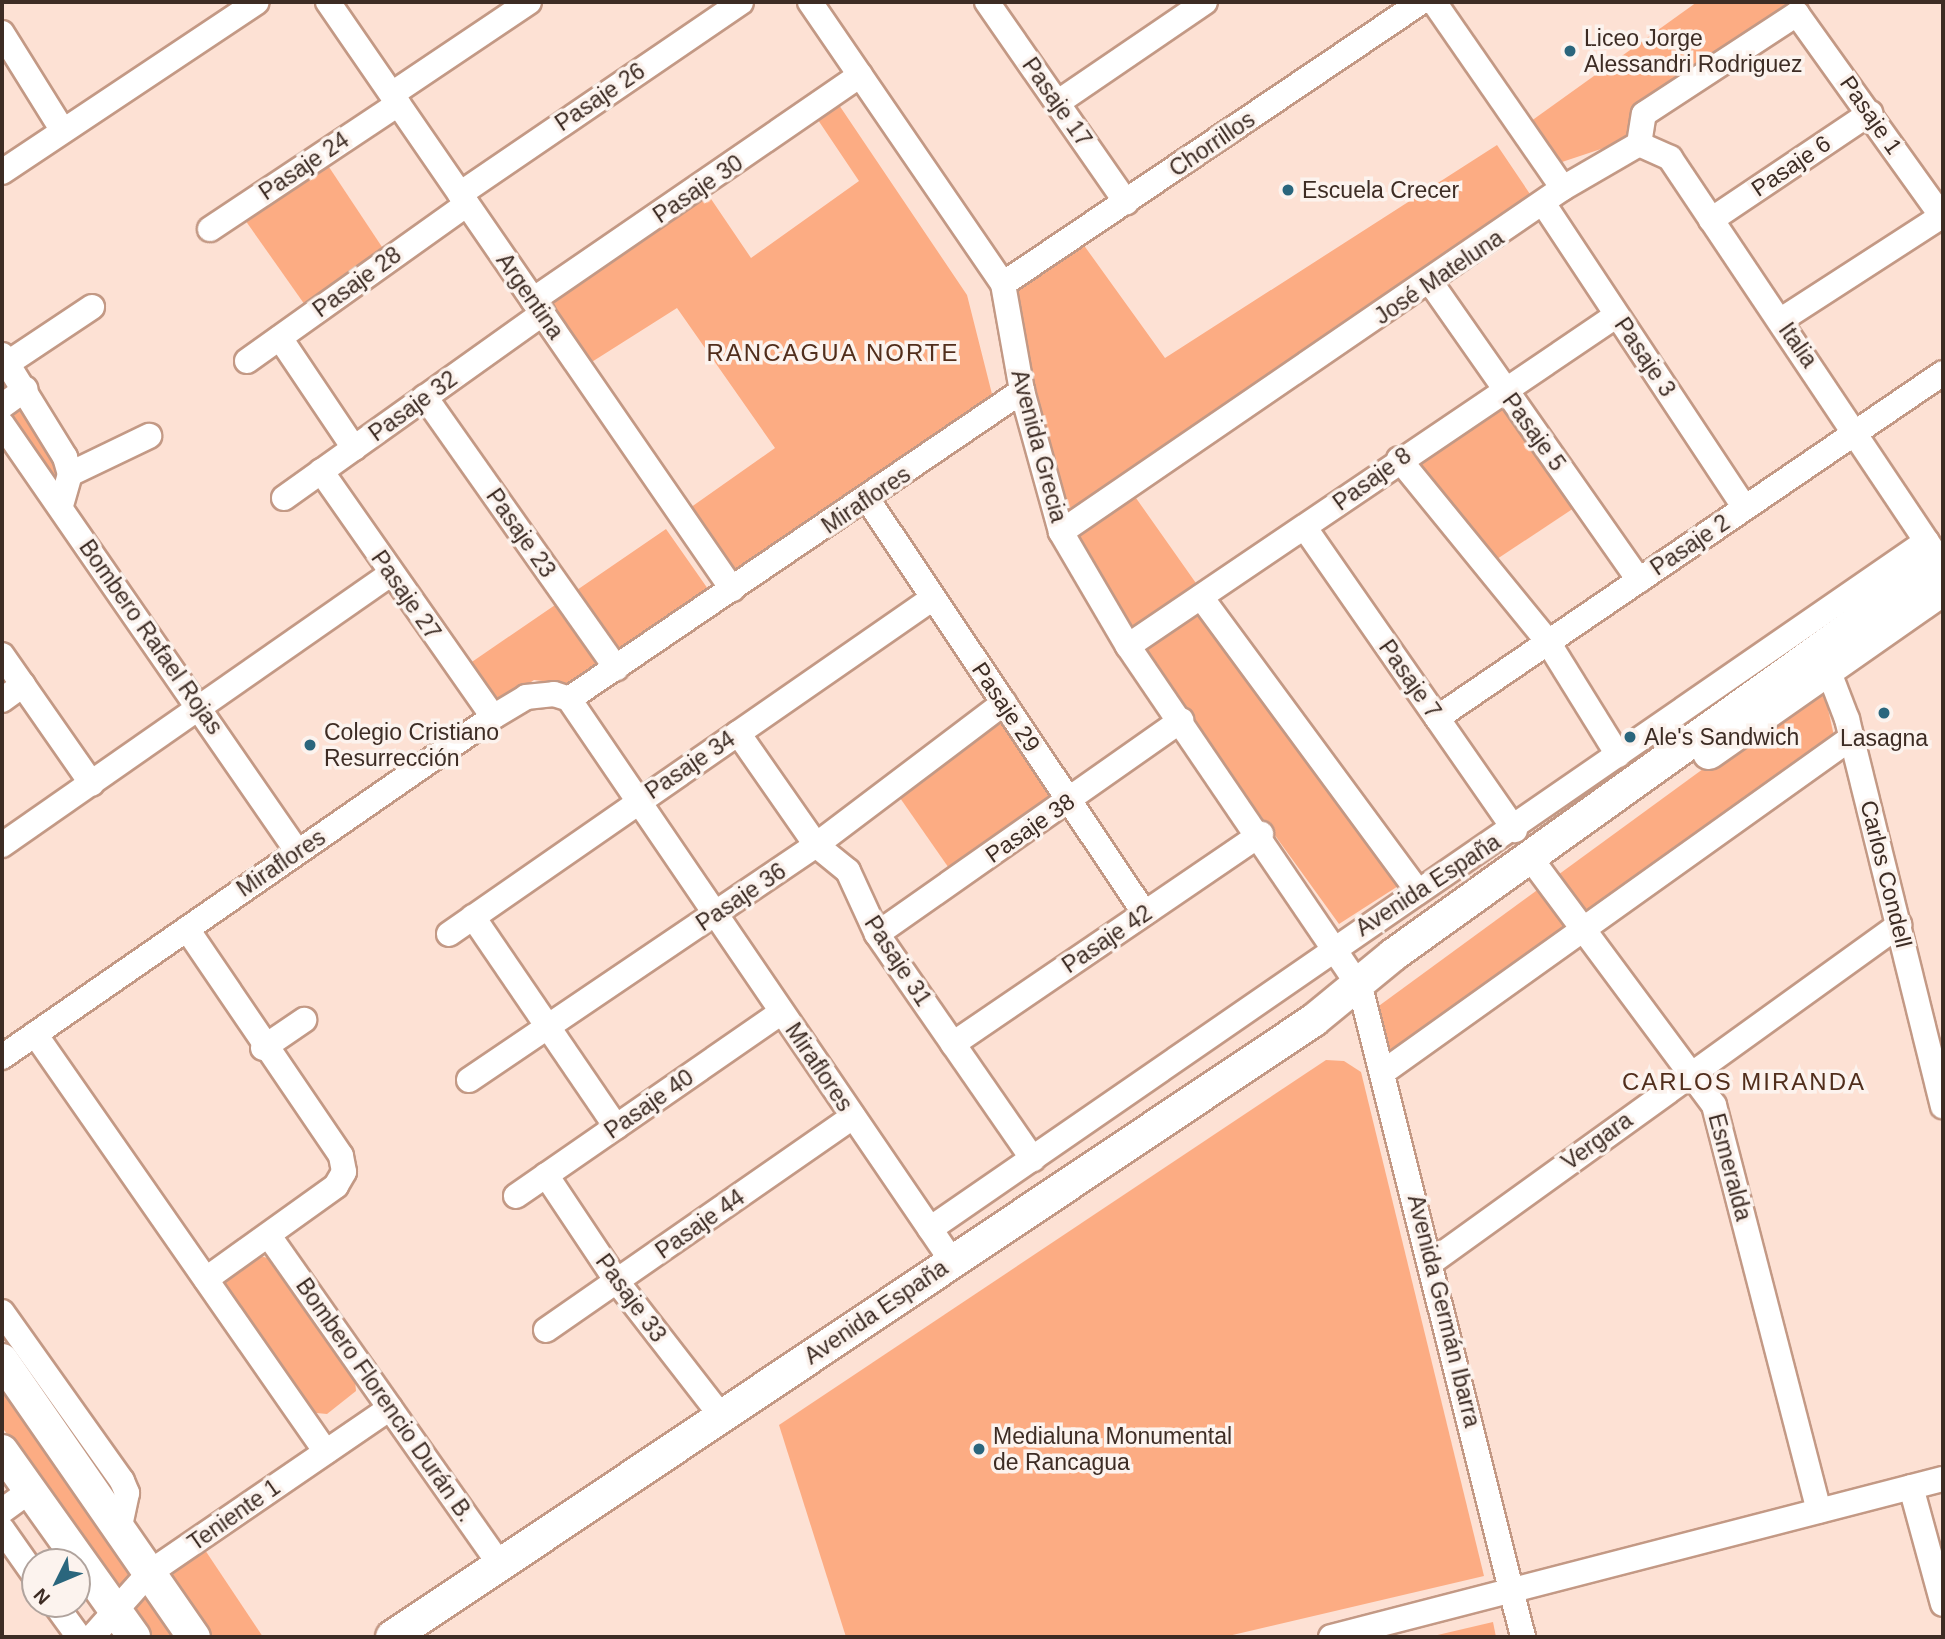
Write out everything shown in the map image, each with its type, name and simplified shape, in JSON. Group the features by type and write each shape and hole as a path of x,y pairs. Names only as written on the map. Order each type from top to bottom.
{"main road":[{"name":"Avenida España","path":"392,1637 1360,987 1397,970 1540,871 1824,657 1938,563"},
{"name":"Avenida España","path":"1360,987 1393,956 1824,657"},
{"path":"2,1360 194,1637"},
{"path":"2,1451 125,1625"}],"street":[{"path":"2,172 257,2"},
{"name":"Argentina","path":"328,2 733,589"},
{"name":"Pasaje 24","path":"210,229 529,2"},
{"name":"Pasaje 26","path":"463,199 741,2"},
{"name":"Avenida Grecia","path":"810,2 1003,284 1022,391 1061,532 1128,646 1336,944 1360,987"},
{"path":"1057,103 1205,2"},
{"name":"Chorrillos","path":"1003,284 1420,2"},
{"path":"1434,2 1563,188"},
{"name":"Pasaje 17","path":"990,3 1126,202"},
{"name":"Pasaje 1","path":"1640,144 1644,114 1797,14 1942,217"},
{"path":"2,33 63,131"},
{"name":"Pasaje 30","path":"538,307 860,75"},
{"name":"Pasaje 6","path":"1711,220 1870,113"},
{"name":"José Mateluna","path":"1061,532 1545,206 1563,188 1640,144"},
{"name":"Italia","path":"1640,144 1670,158 1858,430 1938,563"},
{"name":"Pasaje 28","path":"247,361 463,199"},
{"name":"Pasaje 3","path":"1545,206 1745,508"},
{"path":"1781,320 1942,217"},
{"name":"Pasaje 5","path":"1431,283 1503,390 1639,580"},
{"path":"61,506 70,474 25,389 5,359 92,307"},
{"name":"Pasaje 32","path":"284,498 425,397 538,307"},
{"name":"Pasaje 8","path":"1128,646 1305,528 1399,459 1617,315"},
{"path":"280,338 354,448"},
{"name":"Pasaje 2","path":"1437,718 1943,373"},
{"path":"2,406 25,389"},
{"name":"Miraflores","path":"2,1057 493,717 536,694 569,699 868,500 1022,391"},
{"name":"Pasaje 23","path":"425,397 616,668"},
{"name":"Bombero Rafael Rojas","path":"2,424 298,851"},
{"path":"70,474 149,436"},
{"path":"1399,459 1548,642 1618,755"},
{"name":"Pasaje 27","path":"321,471 493,717"},
{"name":"Pasaje 29","path":"868,500 1144,913"},
{"name":"Pasaje 7","path":"1305,528 1515,830"},
{"name":"Avenida España","path":"930,1229 1336,944 1515,830 1618,755 1938,563"},
{"path":"2,845 202,710 390,573"},
{"path":"1202,597 1418,891"},
{"name":"Pasaje 34","path":"449,934 933,598"},
{"path":"2,655 92,784"},
{"name":"Carlos Condell","path":"1824,657 1851,738 1940,1078 1943,1106"},
{"path":"2,700 23,685"},
{"name":"Miraflores","path":"569,699 952,1261"},
{"name":"Pasaje 36","path":"469,1080 816,845 1004,703"},
{"name":"Pasaje 38","path":"877,934 1069,802 1181,720"},
{"name":"Pasaje 31","path":"738,733 816,845 848,870 877,934 1033,1159"},
{"path":"1382,1073 1851,738"},
{"name":"Pasaje 42","path":"953,1044 1261,834"},
{"name":"Esmeralda","path":"1540,871 1692,1072 1719,1121 1819,1511"},
{"path":"473,916 616,1127"},
{"name":"Vergara","path":"1433,1261 1899,925"},
{"path":"187,929 263,1048 341,1156 344,1172 270,1236 206,1279"},
{"name":"Avenida Germán Ibarra","path":"1360,987 1433,1261 1522,1637"},
{"name":"Pasaje 40","path":"516,1196 782,1012"},
{"path":"263,1048 304,1020"},
{"path":"35,1034 326,1452"},
{"name":"Pasaje 44","path":"546,1330 618,1283 853,1117"},
{"name":"Pasaje 33","path":"546,1175 618,1283 721,1416"},
{"name":"Bombero Florencio Durán B.","path":"270,1236 500,1565"},
{"path":"2,1312 122,1481 127,1493 119,1530"},
{"name":"Teniente 1","path":"92,1637 125,1625 149,1573 390,1408"},
{"path":"1331,1637 1943,1479"},
{"path":"1911,1487 1943,1604"},
{"path":"2,1511 30,1491"},
{"path":"2,1529 21,1556"},
{"path":"65,1618 79,1637"}],"shaded area":[{"path":"1697,2 1812,2 1619,143 1559,163 1527,124"},
{"path":"837,102 967,295 994,402 735,579 687,510 775,448 677,308 587,365 544,302 707,193 751,258 859,181 816,117"},
{"path":"1497,145 1534,200 1124,481 1406,881 1339,924 1128,632 1069,532 1009,289 1083,244 1165,358"},
{"path":"321,155 390,259 312,315 238,210"},
{"path":"24,390 79,476 74,503 2,421"},
{"path":"1505,407 1574,508 1488,565 1419,466"},
{"path":"666,529 708,589 568,684 534,680 494,707 466,666"},
{"path":"1822,682 1838,754 1389,1075 1376,1008"},
{"path":"1000,709 1062,800 953,874 891,785"},
{"path":"1326,1060 1344,1061 1361,1072 1484,1576 1224,1637 846,1637 779,1425"},
{"path":"255,1254 273,1260 355,1380 356,1391 327,1414 306,1412 221,1285"},
{"path":"2,1376 183,1637 148,1637 91,1555 91,1548 86,1548 2,1427"},
{"path":"203,1547 263,1637 212,1637 171,1578 174,1567"},
{"path":"1493,1622 1496,1637 1429,1637"}],"place":[{"name":"Liceo Jorge Alessandri Rodriguez","path":"1570,51"},
{"name":"Escuela Crecer","path":"1288,190"},
{"name":"Lasagna","path":"1884,713"},
{"name":"Ale's Sandwich","path":"1630,737"},
{"name":"Colegio Cristiano Resurrección","path":"310,745"},
{"name":"Medialuna Monumental de Rancagua","path":"979,1449"}],"district":[{"name":"RANCAGUA NORTE","path":"833,353"},
{"name":"CARLOS MIRANDA","path":"1744,1082"}]}
